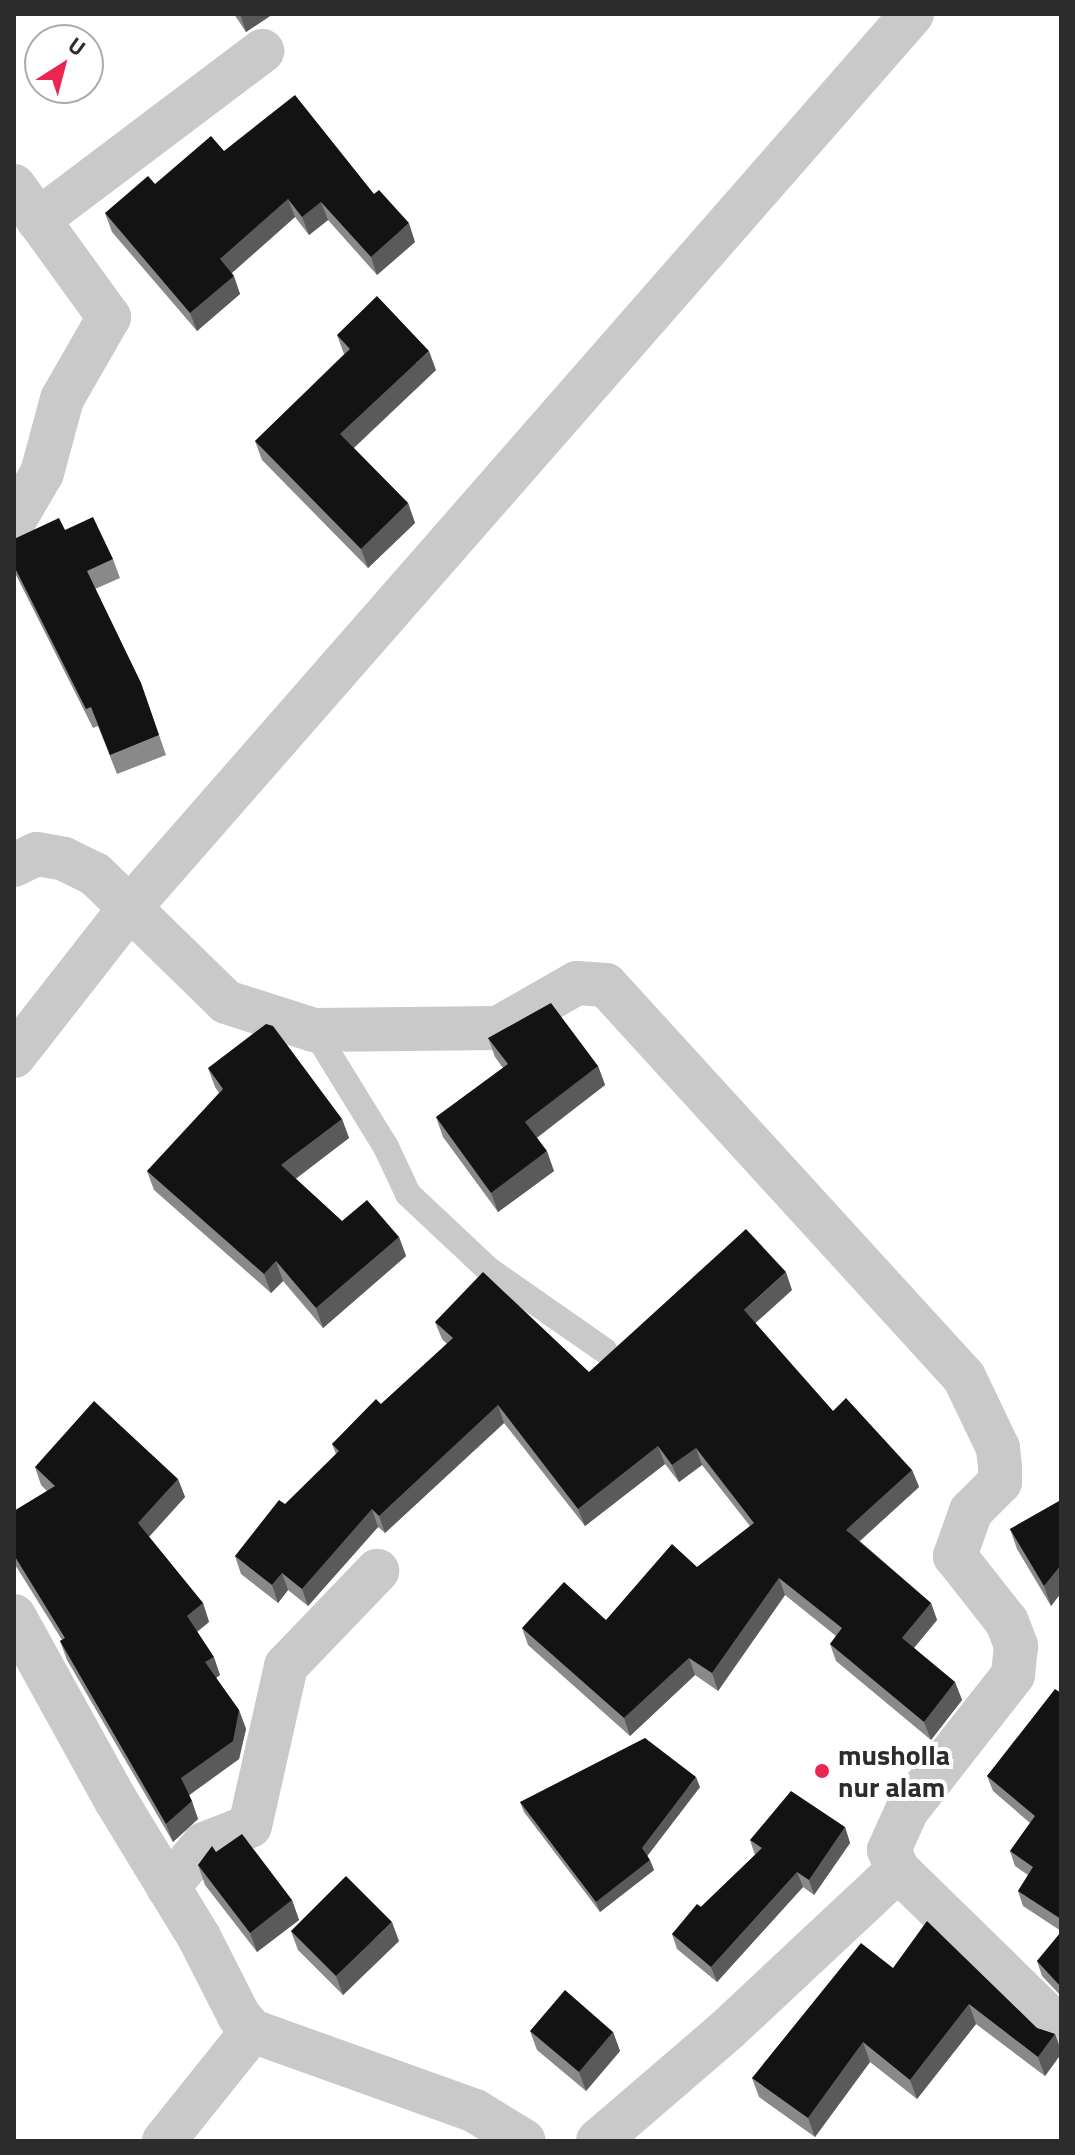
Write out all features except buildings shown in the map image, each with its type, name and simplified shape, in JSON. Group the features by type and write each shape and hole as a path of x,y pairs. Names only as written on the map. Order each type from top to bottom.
{"street":[{"path":"14,1056 132,905 912,14"},
{"path":"14,521 42,473 62,399 109,317 26,203 262,51"},
{"path":"14,865 37,854 64,859 95,874 132,905 226,1002 314,1030 498,1028 577,983 606,985 964,1377 998,1448 1000,1482 971,1511 955,1556 1007,1622 1016,1646 1013,1675 907,1810 889,1850 898,1870 1061,2029"},
{"path":"168,1887 204,1844 250,1826 286,1666 377,1571"},
{"path":"14,1616 239,2016 252,2031 475,2111 524,2141"},
{"path":"598,2141 727,2030 898,1870"},
{"path":"164,2141 252,2031"}],"lane":[{"path":"314,1030 386,1147 408,1194 489,1270 605,1351"}],"place":[{"name":"musholla nur alam","path":"822,1771"}]}
